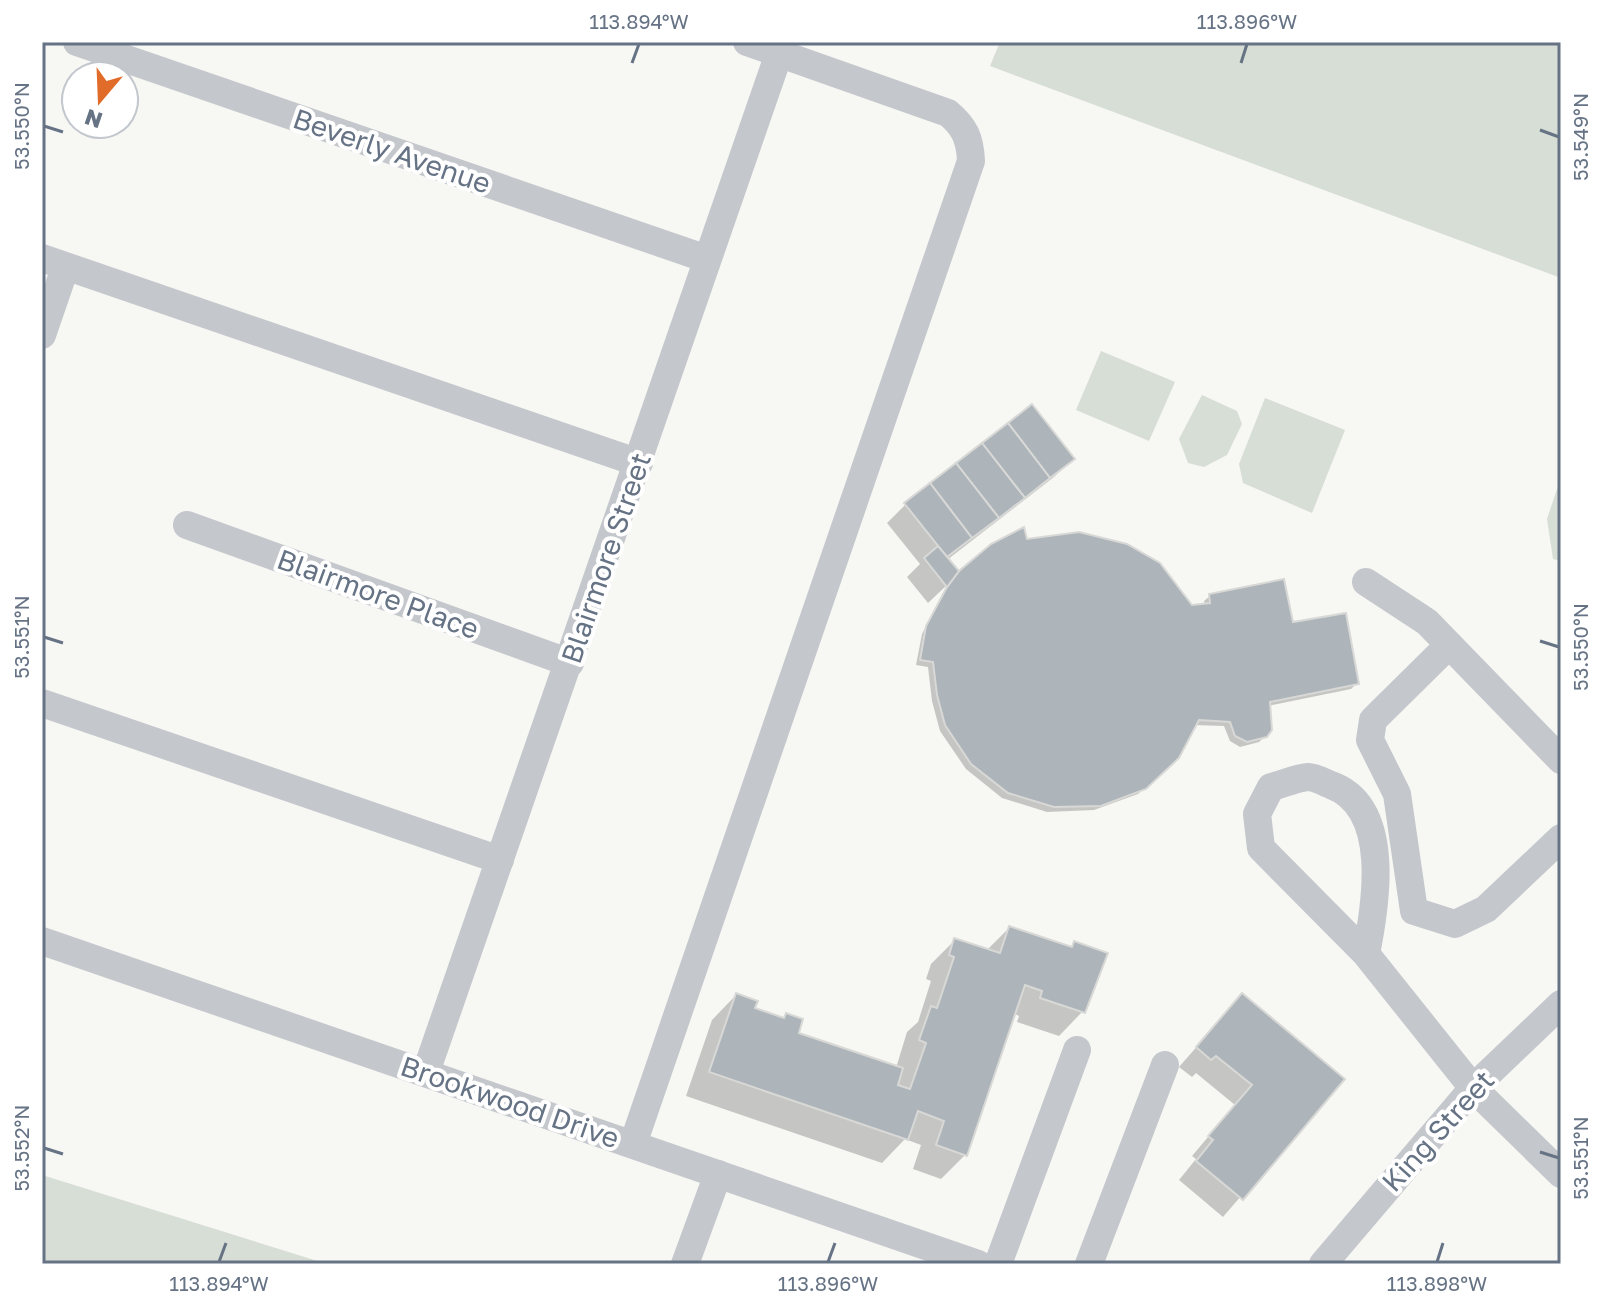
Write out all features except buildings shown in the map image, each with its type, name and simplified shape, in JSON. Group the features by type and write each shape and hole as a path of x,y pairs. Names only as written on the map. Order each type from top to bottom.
{"street":[{"name":"Beverly Avenue","path":"77,42 707,259"},
{"path":"633,1144 971,161 970,142 962,125 948,113 781,48 747,42"},
{"name":"Blairmore Street","path":"426,1072 781,48"},
{"path":"42,335 54,263 639,463"},
{"name":"Blairmore Place","path":"187,525 570,663"},
{"path":"1366,582 1427,622 1561,760"},
{"path":"1449,645 1373,720 1371,730 1370,740 1397,794 1414,911 1455,924 1486,909 1561,838"},
{"path":"42,703 500,860"},
{"path":"1366,954 1375,908 1376,869 1367,817 1346,790 1310,777 1271,787 1257,814 1261,848 1366,954 1473,1088 1561,1174"},
{"name":"Brookwood Drive","path":"42,941 978,1264"},
{"name":"King Street","path":"1323,1264 1473,1088 1561,1004"},
{"path":"998,1264 1077,1050"},
{"path":"1089,1264 1165,1065"},
{"path":"685,1264 718,1174"}],"shaded area":[{"path":"1000,42 1561,42 1561,278 990,66"},
{"path":"1101,351 1175,382 1149,441 1076,410"},
{"path":"1202,395 1237,411 1242,424 1227,455 1204,467 1188,463 1179,439"},
{"path":"1265,398 1345,430 1312,513 1243,483 1239,464"},
{"path":"1561,477 1561,561 1553,559 1547,519"},
{"path":"42,1175 327,1264 42,1264"}]}
